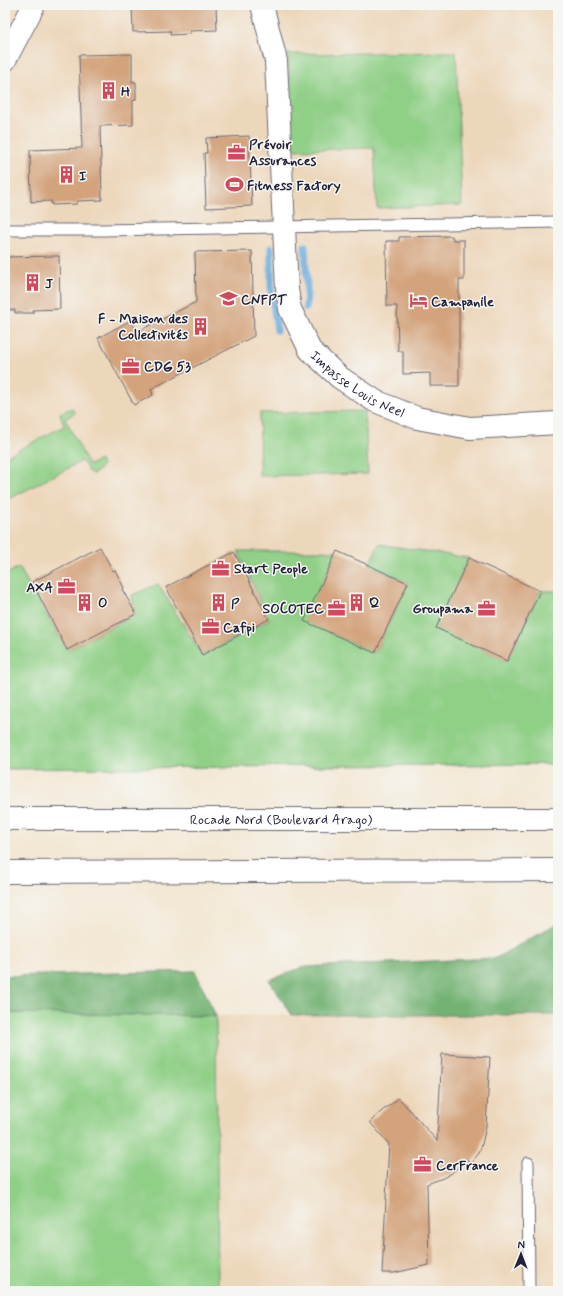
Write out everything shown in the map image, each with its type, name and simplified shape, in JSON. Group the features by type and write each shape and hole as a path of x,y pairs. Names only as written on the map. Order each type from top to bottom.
{"main road":[{"path":"5,60 34,5"},
{"name":"Impasse Louis Neel","path":"262,5 276,61 286,289 290,309 310,350 339,377 375,401 417,418 470,428 558,423"},
{"name":"Rocade Nord (Boulevard Arago)","path":"5,819 558,819"},
{"path":"5,872 558,870"}],"lane":[{"path":"5,230 102,230 558,222"},
{"path":"528,1163 529,1291"}],"shaded area":[{"path":"5,5 558,5 558,764 5,769"},
{"path":"332,1014 558,1015 558,1291 218,1291 216,1016"}],"green space":[{"path":"456,52 462,205 377,208 374,148 292,150 288,54"},
{"path":"72,408 75,413 65,419 89,465 100,460 102,466 93,474 89,472 82,461 5,501 5,457 64,426 60,413"},
{"path":"365,411 368,474 259,476 260,413"},
{"path":"379,544 469,558 437,628 507,661 540,591 558,591 558,764 5,769 5,575 19,567 67,650 135,615 132,595 158,584 202,655 269,620 238,551 337,551 305,621 375,653 408,583 369,565"},
{"path":"558,924 558,1015 292,1015 269,980 303,967 496,958"},
{"path":"195,971 216,1016 5,1013 5,976"},
{"path":"5,1013 216,1016 218,1291 5,1291"}],"building":[{"path":"132,5 216,5 217,30 190,31 190,34 170,35 171,31 133,32"},
{"path":"132,54 132,82 136,82 136,100 133,100 133,125 100,126 102,200 77,201 77,204 52,205 51,201 31,202 30,150 82,148 79,55"},
{"path":"249,136 252,206 206,208 204,153 207,153 206,138"},
{"path":"452,236 453,240 464,240 464,280 459,280 459,386 430,386 430,373 403,374 403,351 398,351 397,306 387,306 386,241 399,241 399,237"},
{"name":"F - Maison des Collectivités","path":"252,251 254,336 151,389 153,395 134,405 98,338 131,320 137,332 196,302 195,252"},
{"name":"J","path":"59,256 60,309 33,310 33,313 15,313 15,310 5,310 5,257"},
{"name":"O","path":"100,547 113,571 115,570 124,588 122,589 136,614 67,650 32,582"},
{"name":"Q","path":"337,551 408,583 375,653 304,621"},
{"name":"P","path":"234,552 269,619 202,655 166,587"},
{"path":"469,558 540,591 507,661 436,628"},
{"name":"CerFrance","path":"442,1054 490,1057 486,1127 482,1144 479,1153 471,1163 466,1159 452,1173 427,1184 429,1265 394,1273 382,1273 389,1144 370,1122 399,1098 437,1141"}],"waterway":[{"path":"305,246 307,288 306,308"},
{"path":"271,248 271,289 277,330"}],"place":[{"name":"H","path":"108,91"},
{"name":"Prévoir Assurances","path":"236,152"},
{"name":"I","path":"66,175"},
{"name":"Fitness Factory","path":"234,185"},
{"name":"J","path":"32,283"},
{"name":"CNFPT","path":"228,299"},
{"name":"Campanile","path":"418,301"},
{"name":"F - Maison des Collectivités","path":"201,326"},
{"name":"CDG 53","path":"131,366"},
{"name":"Start People","path":"221,568"},
{"name":"AXA","path":"66,587"},
{"name":"O","path":"85,602"},
{"name":"Q","path":"356,602"},
{"name":"P","path":"218,603"},
{"name":"SOCOTEC","path":"337,608"},
{"name":"Groupama","path":"486,608"},
{"name":"Cafpi","path":"210,627"},
{"name":"CerFrance","path":"423,1165"}]}
